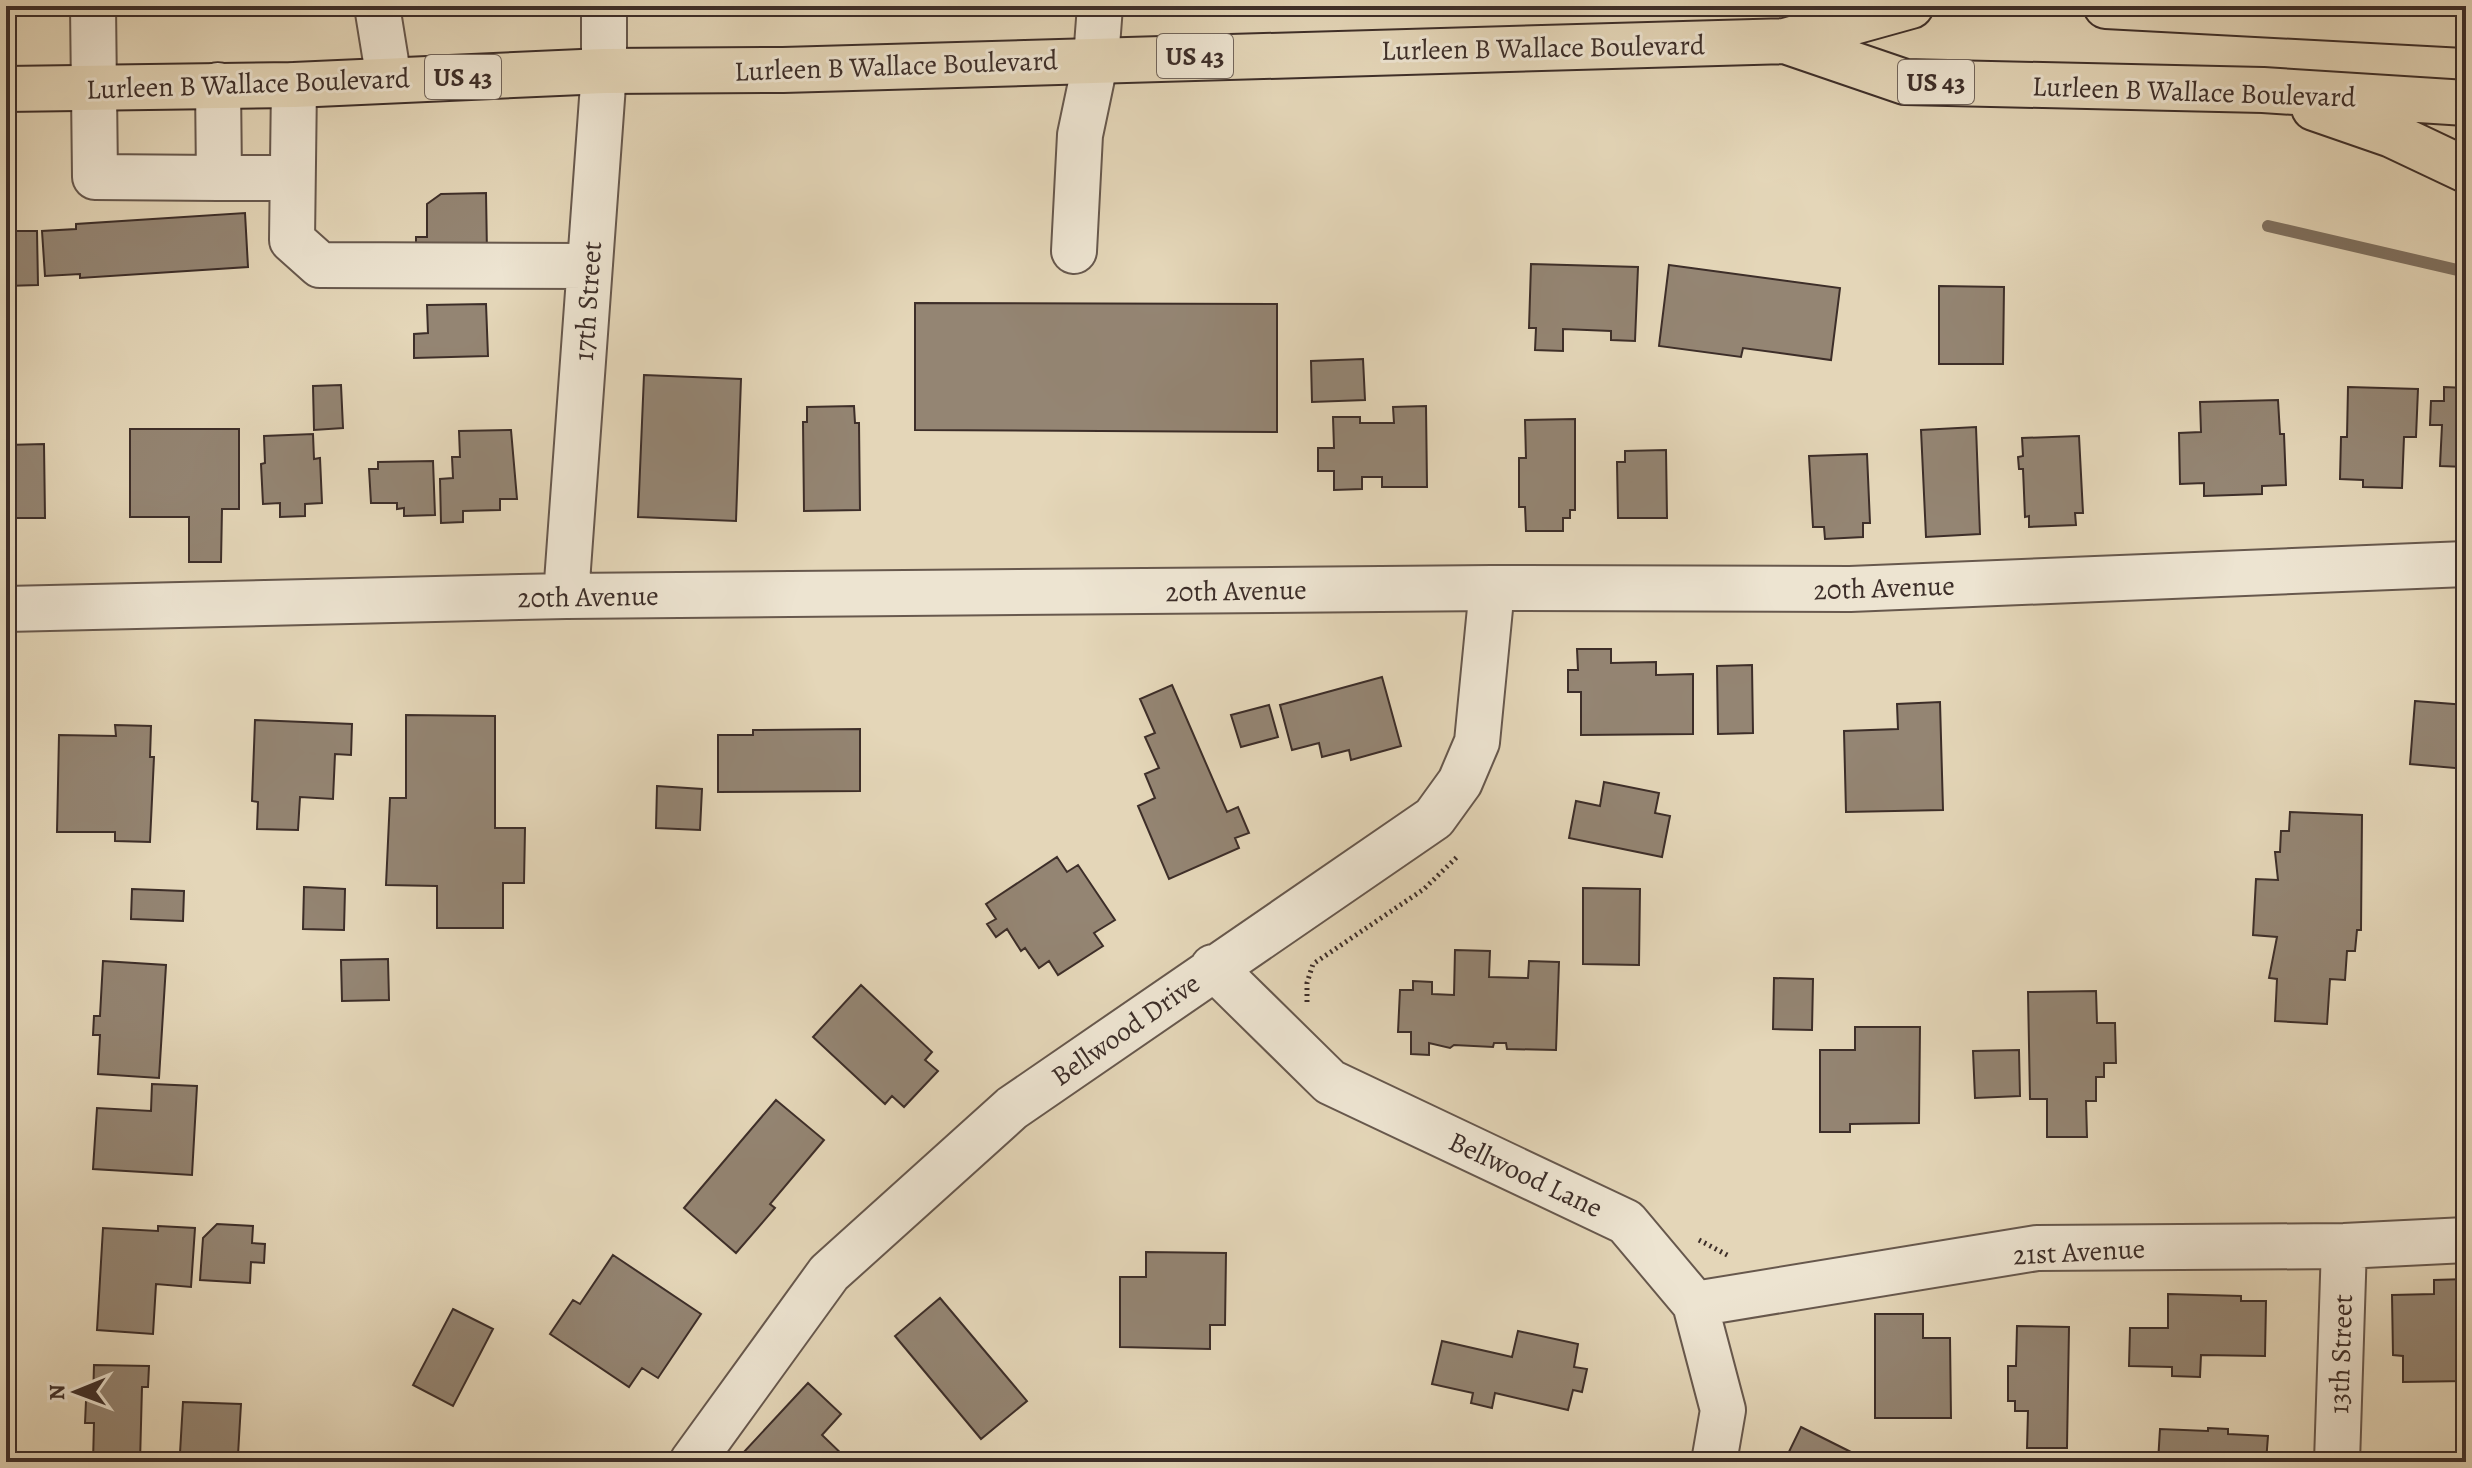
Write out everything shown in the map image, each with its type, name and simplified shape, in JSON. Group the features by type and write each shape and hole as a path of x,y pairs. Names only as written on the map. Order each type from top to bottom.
{"highway":[{"name":"Lurleen B Wallace Boulevard","path":"6,89 294,85 604,71 783,70 1785,41 1911,6"},
{"path":"2106,6 2223,8 2466,25"},
{"name":"Lurleen B Wallace Boulevard","path":"1785,41 1905,82 2263,90 2466,103"},
{"path":"2263,90 2392,135 2466,170"}],"street":[{"path":"93,6 95,177 290,178"},
{"path":"377,6 389,80"},
{"name":"17th Street","path":"566,596 604,71 604,6"},
{"path":"1074,251 1080,135 1096,59 1100,6"},
{"path":"218,85 219,178"},
{"path":"294,85 290,178 292,240 320,265 590,266"},
{"name":"20th Avenue","path":"6,609 566,596 1492,588 1850,589 2466,564"},
{"name":"Bellwood Drive","path":"692,1462 829,1273 1012,1108 1434,818 1460,782 1477,742 1492,588"},
{"name":"Bellwood Lane","path":"1213,967 1330,1082 1626,1222 1695,1304 1723,1410 1714,1462"},
{"name":"21st Avenue","path":"1695,1304 2037,1248 2344,1246 2466,1240"},
{"name":"13th Street","path":"2337,1462 2344,1246"}],"path":[{"path":"1308,1007 1307,983 1313,964 1424,889 1467,847"},
{"path":"1697,1238 1707,1247 1736,1258 1757,1294"}],"building":[{"path":"486,193 487,254 416,251 416,237 427,237 427,204 441,194"},
{"path":"245,213 248,267 80,278 80,274 45,276 42,231 76,229 76,224"},
{"path":"6,231 37,231 38,285 6,286"},
{"path":"1531,264 1638,267 1635,341 1611,340 1611,331 1563,329 1563,351 1535,350 1536,328 1529,328"},
{"path":"1669,265 1840,288 1831,360 1743,348 1741,357 1659,346"},
{"path":"1939,286 2004,287 2003,364 1939,364"},
{"path":"915,303 1277,304 1277,432 915,430"},
{"path":"486,304 488,356 414,358 414,334 428,333 427,305"},
{"path":"1363,359 1365,400 1312,402 1311,361"},
{"path":"644,375 741,379 736,521 638,517"},
{"path":"341,385 343,428 314,430 313,386"},
{"path":"2348,387 2418,389 2416,437 2404,437 2402,488 2363,487 2363,480 2340,479 2341,437 2347,437"},
{"path":"2444,387 2466,388 2466,467 2440,466 2442,425 2430,425 2431,401 2444,401"},
{"path":"2278,400 2280,434 2284,434 2286,485 2262,486 2262,494 2204,496 2204,483 2180,484 2179,433 2201,432 2200,402"},
{"path":"854,406 855,423 859,423 860,510 804,511 803,422 807,422 807,407"},
{"path":"1426,406 1427,487 1382,487 1382,477 1362,477 1362,489 1334,490 1334,471 1318,471 1318,448 1334,448 1333,417 1360,417 1360,423 1394,423 1393,407"},
{"path":"1575,419 1575,510 1570,510 1570,518 1563,518 1563,531 1526,531 1525,507 1519,507 1519,458 1526,458 1525,420"},
{"path":"1976,427 1980,534 1926,537 1921,430"},
{"path":"130,429 239,429 239,509 222,509 221,562 189,562 189,517 130,517"},
{"path":"511,430 517,499 500,499 500,510 463,511 463,522 441,523 440,479 453,478 452,457 460,457 459,431"},
{"path":"313,434 314,459 320,458 322,503 305,504 305,516 280,517 280,503 263,504 261,464 265,463 264,436"},
{"path":"2079,436 2083,513 2075,513 2076,525 2029,527 2029,516 2025,517 2023,469 2019,469 2018,457 2023,456 2022,438"},
{"path":"44,444 45,518 11,518 11,505 6,505 6,445"},
{"path":"1666,450 1667,518 1618,518 1617,462 1625,462 1625,451"},
{"path":"1867,454 1870,523 1863,523 1863,537 1825,539 1824,527 1813,527 1809,456"},
{"path":"433,461 435,515 404,516 404,508 397,509 397,503 371,503 369,469 378,469 378,462"},
{"path":"1577,649 1611,649 1611,663 1656,662 1656,675 1693,674 1693,734 1581,735 1581,692 1568,692 1568,670 1578,670"},
{"path":"1752,665 1753,733 1718,734 1717,666"},
{"path":"1382,677 1401,746 1351,760 1349,750 1322,757 1319,743 1292,750 1280,705"},
{"path":"1172,685 1227,812 1238,807 1249,833 1235,838 1239,848 1169,879 1138,806 1155,798 1145,774 1159,768 1145,737 1155,733 1140,699"},
{"path":"2415,701 2466,705 2466,769 2410,764"},
{"path":"1940,702 1943,810 1846,812 1844,731 1898,729 1897,704"},
{"path":"1269,705 1278,737 1241,747 1231,715"},
{"path":"406,715 495,716 495,828 525,828 524,883 503,883 503,928 437,928 437,886 386,885 390,798 406,798"},
{"path":"255,720 352,724 351,755 335,754 333,799 300,797 298,830 257,829 258,802 252,801"},
{"path":"115,725 151,726 150,757 154,757 150,842 115,841 115,832 57,832 59,735 116,736"},
{"path":"860,729 860,791 718,792 718,735 753,735 753,730"},
{"path":"1604,782 1659,793 1655,813 1670,816 1662,857 1569,838 1576,801 1600,806"},
{"path":"657,786 702,789 700,830 656,828"},
{"path":"2290,812 2362,815 2361,930 2357,930 2355,951 2347,951 2345,980 2330,979 2327,1024 2275,1021 2277,979 2269,978 2277,937 2253,935 2256,879 2278,880 2275,852 2280,852 2281,831 2289,831"},
{"path":"1057,857 1067,872 1078,865 1115,920 1094,933 1103,946 1058,975 1049,961 1039,968 1025,948 1021,951 1007,929 996,937 987,924 996,919 986,904"},
{"path":"304,887 345,889 344,930 303,929"},
{"path":"1583,888 1640,889 1639,965 1583,964"},
{"path":"132,889 184,891 183,921 131,919"},
{"path":"1455,950 1490,951 1489,977 1528,978 1529,961 1559,962 1556,1050 1507,1049 1506,1043 1494,1043 1493,1047 1454,1045 1450,1048 1429,1043 1429,1055 1411,1054 1411,1032 1398,1032 1400,990 1413,990 1413,981 1432,982 1432,994 1454,995"},
{"path":"388,959 389,1000 342,1001 341,960"},
{"path":"103,961 166,965 159,1078 98,1074 100,1035 93,1035 94,1016 100,1016"},
{"path":"1774,978 1813,979 1812,1030 1773,1029"},
{"path":"861,985 932,1052 925,1060 938,1071 904,1107 892,1096 885,1104 813,1037"},
{"path":"2096,991 2097,1023 2115,1023 2116,1063 2104,1063 2104,1077 2096,1077 2096,1101 2086,1101 2087,1137 2047,1137 2047,1099 2030,1099 2028,992"},
{"path":"1855,1027 1920,1027 1919,1123 1850,1124 1850,1132 1820,1132 1820,1050 1855,1050"},
{"path":"2019,1050 2020,1096 1975,1098 1973,1051"},
{"path":"152,1084 197,1086 192,1175 93,1169 97,1108 151,1111"},
{"path":"776,1100 824,1140 770,1204 775,1208 736,1253 684,1208"},
{"path":"217,1224 253,1226 252,1243 265,1244 264,1263 251,1262 250,1283 200,1280 203,1238"},
{"path":"158,1226 195,1228 191,1287 156,1284 153,1334 97,1330 103,1228 158,1231"},
{"path":"1146,1252 1226,1253 1225,1325 1210,1325 1210,1349 1120,1347 1120,1277 1146,1277"},
{"path":"613,1255 701,1314 658,1378 642,1368 629,1387 550,1334 573,1300 580,1304"},
{"path":"2466,1279 2466,1381 2403,1382 2403,1356 2393,1355 2392,1295 2434,1294 2434,1280"},
{"path":"2168,1294 2241,1296 2241,1301 2266,1301 2265,1356 2201,1355 2200,1377 2172,1376 2172,1367 2129,1366 2130,1328 2168,1328"},
{"path":"940,1298 1027,1401 981,1439 895,1336"},
{"path":"453,1309 493,1329 453,1406 413,1385"},
{"path":"1875,1314 1923,1314 1923,1338 1950,1338 1951,1418 1875,1418"},
{"path":"2017,1326 2069,1327 2067,1448 2027,1448 2028,1411 2015,1411 2015,1401 2008,1401 2008,1366 2016,1366"},
{"path":"1518,1331 1578,1344 1574,1367 1587,1369 1582,1392 1573,1390 1568,1410 1495,1393 1492,1408 1471,1403 1473,1393 1432,1384 1442,1341 1512,1357"},
{"path":"94,1365 149,1366 148,1387 142,1387 140,1462 93,1462 94,1423 85,1423 86,1401 93,1401"},
{"path":"808,1383 841,1414 822,1435 850,1462 752,1462 743,1453"},
{"path":"183,1402 241,1404 238,1455 180,1453"},
{"path":"1801,1427 1871,1462 1784,1462"},
{"path":"2208,1428 2228,1429 2228,1434 2268,1436 2266,1462 2158,1462 2160,1429 2208,1431"}],"waterway":[{"path":"2268,226 2466,272"}]}
